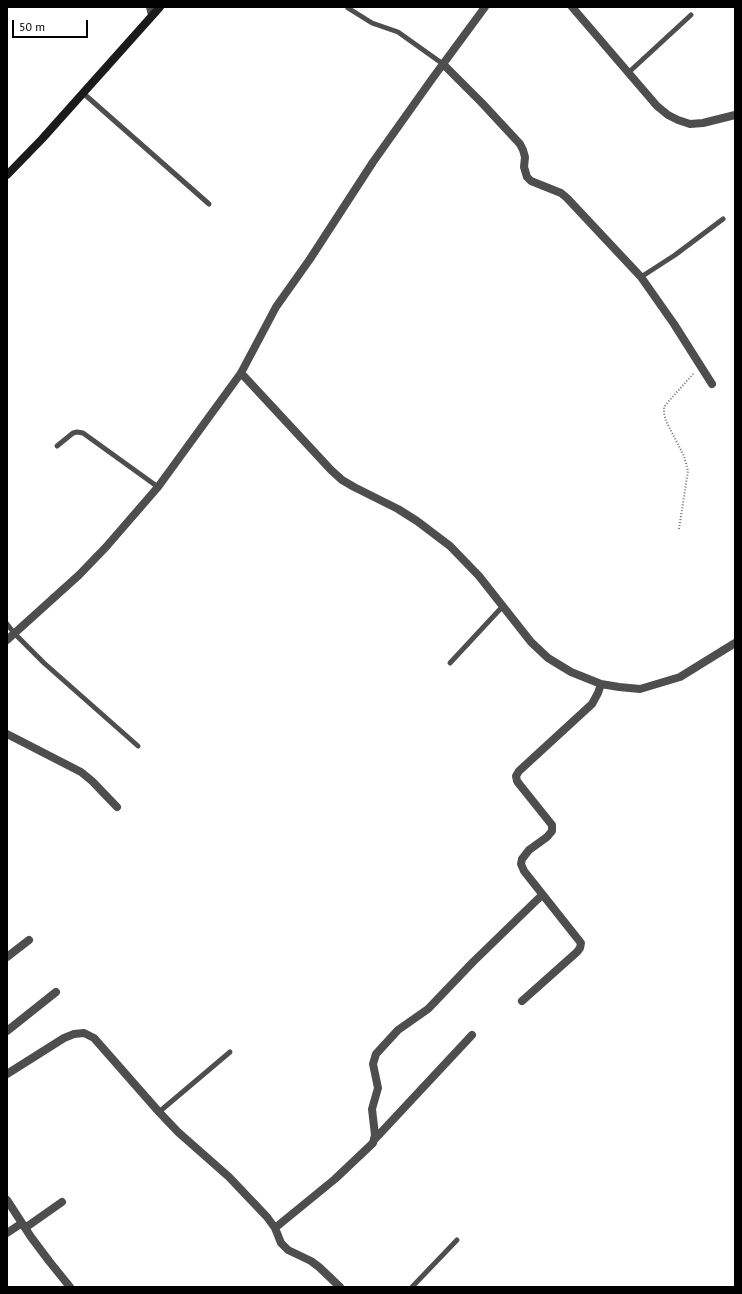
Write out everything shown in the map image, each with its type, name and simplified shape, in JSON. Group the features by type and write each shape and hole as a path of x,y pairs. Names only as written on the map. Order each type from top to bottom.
{"street":[{"path":"7,176 83,93 151,11 160,7"},
{"path":"7,640 84,570 158,488 241,373 276,308 310,259 373,162 485,7"},
{"path":"572,7 657,106 668,116 690,124 703,123 735,115"},
{"path":"443,64 520,144 525,156 524,167 527,177 531,181 561,193 567,198 641,278 674,324 712,384"},
{"path":"241,373 342,480 398,509 434,533 450,546 466,561 531,642 548,658 571,672 601,684 640,689 680,677 735,643"},
{"path":"522,1000 572,957 580,948 581,943 542,895 524,871 521,864 522,859 530,850 547,837 552,831 552,825 517,781 516,776 592,704 601,684"},
{"path":"7,734 81,772 92,781 117,807"},
{"path":"374,1140 375,1135 372,1109 378,1088 373,1064 376,1054 398,1030 423,1013 542,895"},
{"path":"7,957 29,940"},
{"path":"7,1031 56,992"},
{"path":"7,1074 64,1038 74,1034 84,1033 94,1038 178,1132 229,1177 267,1217 276,1228 281,1243 288,1250 311,1261 340,1287"},
{"path":"276,1228 335,1179 369,1147 472,1035"},
{"path":"7,1200 23,1226 70,1287"},
{"path":"7,1233 23,1226 62,1202"}],"lane":[{"path":"348,8 372,23 398,32 443,64"},
{"path":"628,73 691,14"},
{"path":"83,93 209,204"},
{"path":"641,278 723,220"},
{"path":"57,446 73,432 83,433 158,488"},
{"path":"450,663 503,606"},
{"path":"7,624 44,663 138,746"},
{"path":"159,1112 230,1052"},
{"path":"412,1287 457,1240"}],"path":[{"path":"679,529 688,471 684,456 666,421 664,407 700,366"}]}
